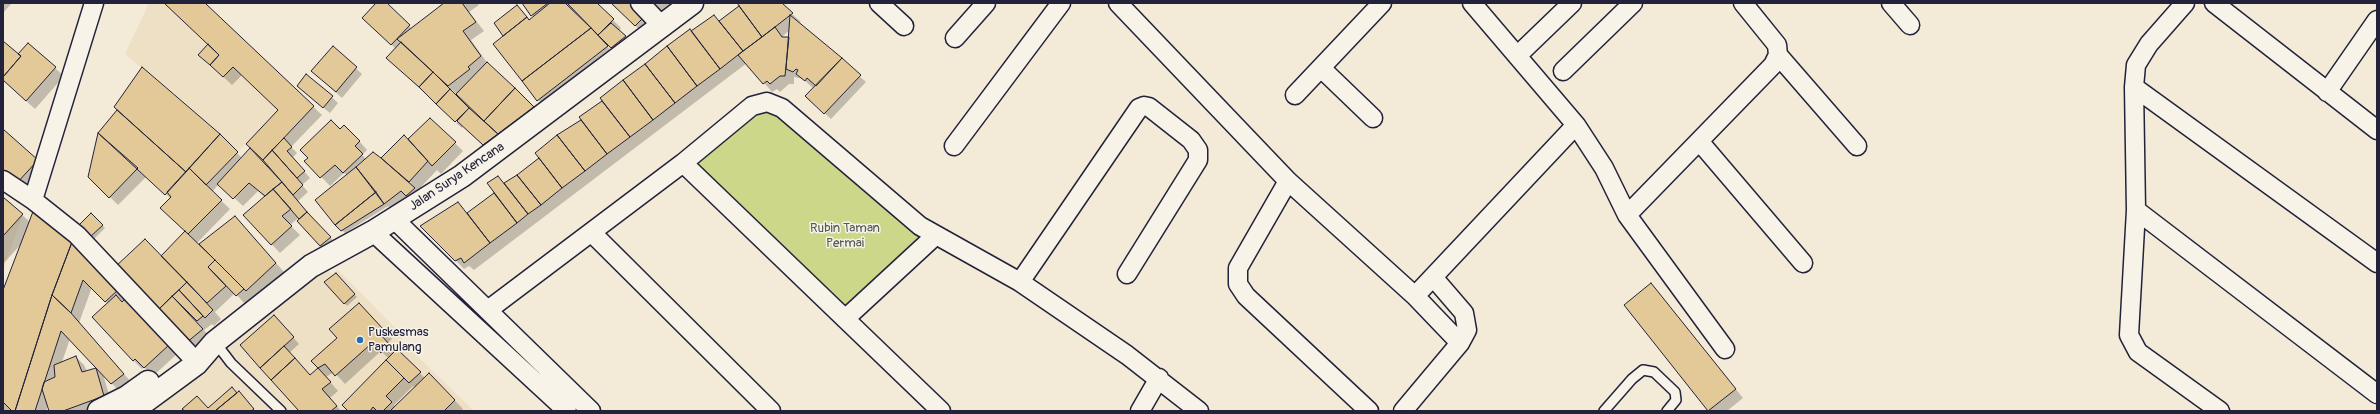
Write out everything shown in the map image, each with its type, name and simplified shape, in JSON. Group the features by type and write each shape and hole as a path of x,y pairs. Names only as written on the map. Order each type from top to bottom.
{"main road":[{"name":"Jalan Surya Kencana","path":"99,411 132,407 196,364 215,342 311,266 373,232 462,176 692,3"},
{"name":"Jalan Surya Kencana","path":"132,407 188,354 215,342"}],"street":[{"path":"33,200 94,3"},
{"path":"640,3 662,27"},
{"path":"879,3 904,26"},
{"path":"955,38 986,3"},
{"path":"954,146 1061,3"},
{"path":"1118,3 1288,181 1415,296 1460,344"},
{"path":"1295,95 1382,3"},
{"path":"1472,3 1576,125 1604,168 1627,215 1725,349"},
{"path":"1517,56 1572,3"},
{"path":"1562,71 1633,3"},
{"path":"1627,215 1773,65 1778,55 1777,44 1743,3"},
{"path":"1891,3 1910,25"},
{"path":"2185,3 2143,53 2136,65 2134,87 2136,210 2129,335 2138,352 2220,411"},
{"path":"2214,3 2377,130"},
{"path":"2327,92 2377,20"},
{"path":"1778,55 1857,146"},
{"path":"1321,68 1373,118"},
{"path":"2134,87 2377,263"},
{"path":"488,310 683,163 752,106 767,102 782,108 920,226 1020,282 1159,378 1198,411"},
{"path":"1020,282 1139,108 1144,106 1149,107 1191,140 1198,150 1198,160 1127,274"},
{"path":"1415,296 1576,125"},
{"path":"1699,141 1803,263"},
{"path":"683,163 941,411"},
{"path":"3,180 33,200 77,235 188,354"},
{"path":"1288,181 1238,268 1238,284 1246,296 1369,411"},
{"path":"2136,210 2377,394"},
{"path":"394,219 488,310 569,405"},
{"path":"373,232 569,405 591,411"},
{"path":"592,233 771,411"},
{"path":"845,319 936,235"},
{"path":"1404,411 1460,344 1466,330 1464,313 1433,277"},
{"path":"1140,411 1159,378"}],"lane":[{"path":"215,342 231,363 282,411"},
{"path":"1604,411 1632,378 1643,370 1654,372 1676,392 1676,400 1667,411"}],"shaded area":[{"path":"149,3 205,3 314,106 263,160 246,144 238,152 220,134 125,54"},
{"path":"3,196 23,214 3,271"},
{"path":"324,267 332,274 338,270 404,337 401,340 474,411 154,411"}],"green space":[{"name":"Rubin Taman Permai","path":"767,102 936,235 845,319 683,163"}],"building":[{"path":"164,3 205,3 314,106 263,160 246,144 278,110 233,67 223,77 210,65 219,55"},
{"path":"376,3 387,3 410,25 391,45 362,18"},
{"path":"444,3 462,3 476,22 463,31 481,56 468,67 470,69 448,86 397,39"},
{"path":"522,3 548,3 531,16"},
{"path":"550,3 565,3 591,28 522,81 493,44 527,17 529,20"},
{"path":"567,3 597,3 614,19 598,35"},
{"path":"611,3 632,3 645,16 635,26"},
{"path":"737,3 782,3 793,13 762,37"},
{"path":"517,5 527,17 503,36 494,23"},
{"path":"739,6 762,37 743,51 719,21"},
{"path":"714,15 743,51 720,69 691,31"},
{"path":"790,15 842,58 816,86 807,78 805,81 796,74 798,70 796,69 793,72 786,69"},
{"path":"611,23 626,36 611,48 598,35"},
{"path":"775,27 782,37 789,37 785,76 780,76 770,84 767,81 763,84 738,55"},
{"path":"591,28 608,46 537,101 522,81"},
{"path":"690,29 720,69 697,86 667,46"},
{"path":"3,41 21,56 3,77"},
{"path":"401,42 433,72 419,87 386,58"},
{"path":"28,43 56,67 26,101 3,80 3,77 21,56 18,54"},
{"path":"208,44 219,55 210,65 198,55"},
{"path":"333,46 357,67 336,92 311,71"},
{"path":"667,46 697,86 675,103 645,64"},
{"path":"842,58 861,75 824,114 805,96"},
{"path":"487,62 515,88 484,121 456,94"},
{"path":"645,64 675,103 653,120 623,80"},
{"path":"142,67 220,134 186,172 114,107"},
{"path":"433,72 450,89 436,104 419,87"},
{"path":"306,74 333,96 323,108 297,86"},
{"path":"623,80 653,120 630,137 600,98"},
{"path":"515,88 534,107 498,134 484,121"},
{"path":"450,89 469,108 455,122 436,104"},
{"path":"602,101 630,137 607,154 579,117"},
{"path":"469,108 498,134 483,145 457,121"},
{"path":"117,110 186,172 165,195 98,133"},
{"path":"430,118 456,142 432,166 408,139"},
{"path":"331,120 340,129 344,125 360,141 355,146 363,154 343,173 335,165 320,178 304,161 308,158 300,150"},
{"path":"581,120 607,154 585,171 557,135"},
{"path":"3,129 38,160 16,184 3,172"},
{"path":"98,133 138,168 109,198 88,177"},
{"path":"220,134 238,152 206,185 189,168"},
{"path":"404,135 428,161 409,182 381,158"},
{"path":"557,135 585,171 562,188 535,153"},
{"path":"284,138 292,147 287,151 305,171 297,178 272,150"},
{"path":"250,148 282,182 265,196 249,183 233,199 217,184"},
{"path":"272,150 303,185 293,195 263,160"},
{"path":"373,152 415,188 406,196 401,191 384,204 356,167"},
{"path":"539,158 562,188 541,205 517,175"},
{"path":"356,167 376,192 335,225 315,200"},
{"path":"189,168 222,200 188,234 160,208 171,197 167,192"},
{"path":"517,175 541,205 528,214 504,183"},
{"path":"498,176 528,214 517,223 487,183"},
{"path":"282,182 307,212 299,219 273,189"},
{"path":"273,189 291,209 282,216 292,226 271,245 243,215"},
{"path":"376,192 384,204 341,231 335,225"},
{"path":"494,193 517,223 490,243 467,213"},
{"path":"3,197 23,214 3,236"},
{"path":"458,202 490,243 464,263 461,258 455,261 420,226"},
{"path":"34,209 72,242 52,295 15,411 12,411 3,402 3,290"},
{"path":"307,212 331,237 320,246 297,221"},
{"path":"91,213 103,225 90,237 79,225"},
{"path":"235,216 276,263 246,291 199,244"},
{"path":"185,231 215,260 208,267 226,286 207,303 161,256"},
{"path":"145,239 187,282 156,312 115,267"},
{"path":"72,242 119,289 105,302 83,280 71,313 52,295"},
{"path":"215,260 244,289 236,296 208,267"},
{"path":"336,273 355,294 344,304 324,282"},
{"path":"187,282 213,310 205,318 179,290"},
{"path":"1651,283 1736,389 1708,411 1624,305"},
{"path":"179,290 203,316 197,321 172,296"},
{"path":"52,295 71,313 124,374 111,384 61,331 35,411 15,411"},
{"path":"116,295 122,302 126,298 169,345 144,368 135,359 133,361 92,317"},
{"path":"172,296 203,329 186,343 156,312"},
{"name":"Puskesmas Pamulang","path":"359,303 384,330 380,334 390,345 381,353 372,343 335,376 325,364 318,368 311,361 337,338 329,329"},
{"path":"274,315 294,337 260,368 240,345"},
{"path":"284,346 295,358 271,380 260,368"},
{"path":"397,349 421,372 409,383 386,360"},
{"path":"76,356 82,372 96,368 104,396 63,411 49,411 42,389 44,382 55,377 54,365"},
{"path":"295,358 310,375 318,368 331,382 322,389 337,406 331,411 299,411 271,380"},
{"path":"386,360 404,378 386,396 392,402 383,411 377,411 373,407 370,411 348,411 342,405"},
{"path":"429,373 455,400 444,411 390,411"},
{"path":"232,387 237,393 215,411 185,411 182,409 197,396 208,408"},
{"path":"239,391 254,409 251,411 215,411"}],"place":[{"name":"Puskesmas Pamulang","path":"360,340"}]}
